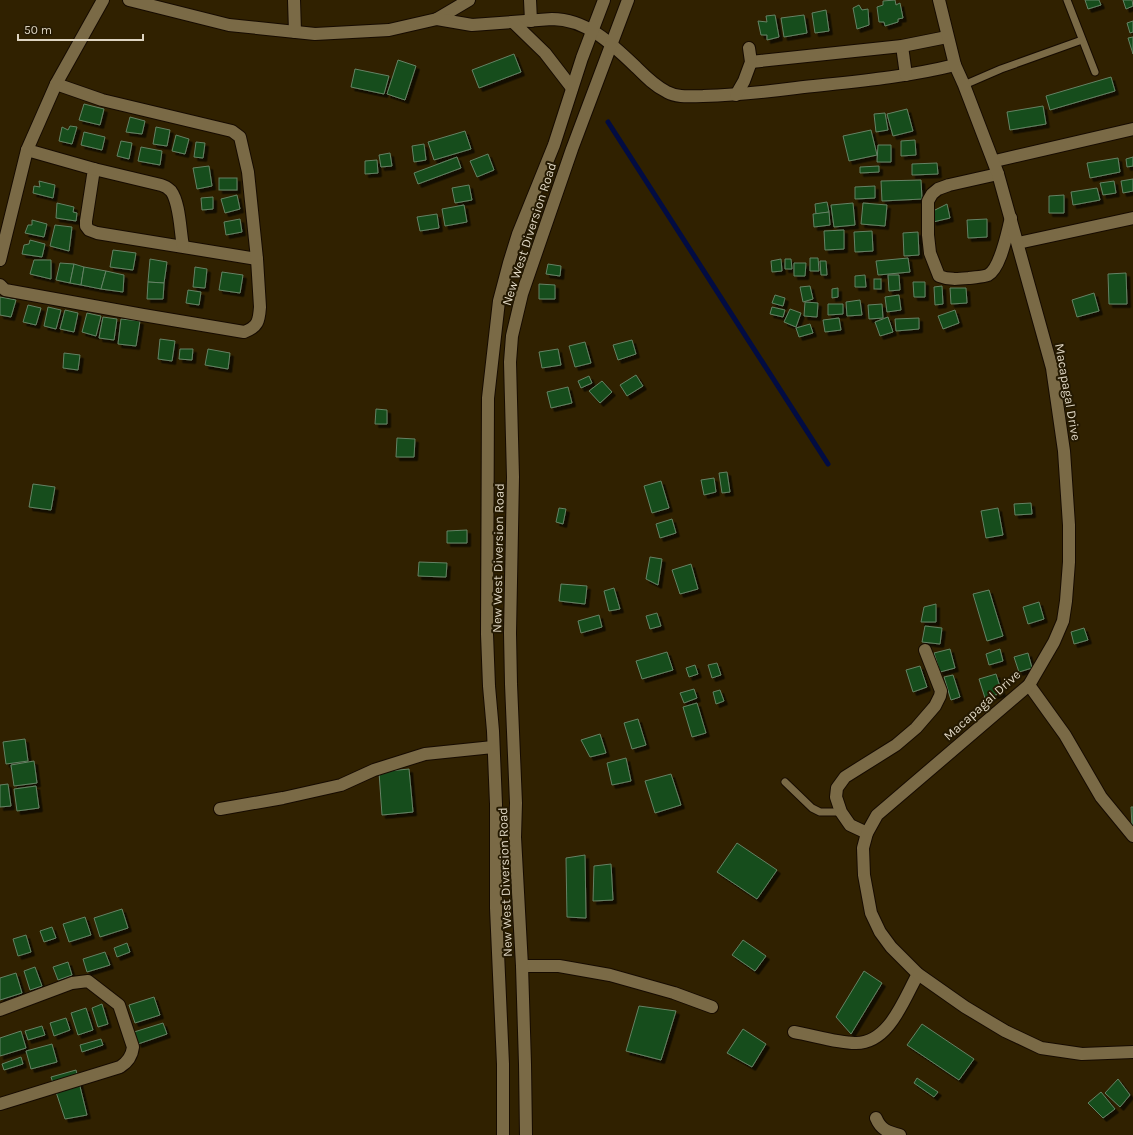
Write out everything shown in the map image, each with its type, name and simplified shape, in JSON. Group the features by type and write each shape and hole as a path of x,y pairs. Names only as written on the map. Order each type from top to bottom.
{"street":[{"path":"0,260 27,150 56,84 103,0"},
{"path":"129,0 229,24 315,34 389,30 437,19 469,0"},
{"path":"294,0 295,32"},
{"path":"530,0 531,21"},
{"name":"New West Diversion Road","path":"503,1135 502,1049 496,908 496,804 487,634 488,398 499,301 518,234 554,145 572,88 604,0"},
{"name":"New West Diversion Road","path":"526,1135 522,966 515,837 516,803 510,633 513,477 510,362 512,336 522,294 572,149 628,0"},
{"name":"Macapagal Drive","path":"939,0 955,65 998,174 1052,368 1064,451 1069,525 1069,562 1063,621 1054,642 1029,685 877,815 867,833 863,848 864,875 871,913 880,932 891,947 918,974 1005,1031 1041,1048 1082,1054 1133,1052"},
{"path":"437,19 472,25 563,19 582,26 611,44 656,86 668,93 683,96 736,95 928,72 955,65"},
{"path":"513,22 545,53 572,88"},
{"path":"751,62 902,46 947,37"},
{"path":"902,46 906,75"},
{"path":"736,95 744,81 751,62 749,48"},
{"path":"0,285 5,290 143,316 244,332 252,329 257,324 260,315 257,259 248,172 243,145 237,133 102,100 56,84"},
{"path":"994,161 1133,129"},
{"path":"27,150 166,187 171,191 176,200 183,246"},
{"path":"94,169 86,221 86,226 89,230 97,233 257,259"},
{"path":"998,174 938,188 932,194 928,201 928,234 930,253 939,276 946,279 956,280 987,275 994,270 999,260 1011,218"},
{"path":"1018,243 1133,218"},
{"path":"867,833 850,825 841,812 836,797 837,788 845,777 896,745 916,728 935,706 941,691 925,650"},
{"path":"1029,685 1065,735 1101,797 1133,836"},
{"path":"220,809 283,798 341,785 374,770 425,754 493,747"},
{"path":"522,966 559,966 604,974 674,993 712,1007"},
{"path":"794,1032 855,1043 869,1041 881,1034 892,1022 918,974"},
{"path":"0,1010 72,983 88,981 119,1005 133,1047 133,1053 127,1062 120,1067 0,1104"},
{"path":"876,1118 879,1125 885,1131 900,1135"}],"lane":[{"path":"1067,0 1095,72"},
{"path":"964,85 1001,69 1082,40"},
{"path":"785,782 812,808 820,812 841,812"}],"building":[{"path":"895,0 896,5 900,3 903,18 898,19 898,22 885,26 884,22 879,22 877,7 883,5 883,1"},
{"path":"1085,0 1099,0 1101,5 1088,9"},
{"path":"1123,0 1132,0 1133,6 1126,9"},
{"path":"859,5 862,10 868,9 869,25 857,29 853,8"},
{"path":"826,10 829,31 815,33 812,13"},
{"path":"775,15 779,37 767,40 767,35 761,35 758,21 767,22 766,16"},
{"path":"804,15 807,33 784,37 781,18"},
{"path":"1133,21 1133,32 1130,33 1127,23"},
{"path":"1133,37 1133,54 1128,38"},
{"path":"514,54 521,72 479,88 472,70"},
{"path":"398,60 416,66 405,100 387,94"},
{"path":"355,69 389,76 384,94 351,87"},
{"path":"1111,77 1115,91 1050,110 1046,96"},
{"path":"84,104 104,109 100,125 79,120"},
{"path":"1043,106 1046,124 1010,130 1007,112"},
{"path":"907,109 913,131 893,136 887,114"},
{"path":"885,113 888,130 876,132 874,114"},
{"path":"130,117 145,121 142,134 126,132"},
{"path":"70,126 77,127 72,144 59,141 62,127 68,130"},
{"path":"156,127 170,130 167,146 153,144"},
{"path":"871,130 877,155 849,161 843,136"},
{"path":"465,131 471,149 434,160 428,142"},
{"path":"84,132 105,137 102,150 81,145"},
{"path":"176,135 189,139 185,154 172,151"},
{"path":"915,140 916,155 901,156 901,141"},
{"path":"121,141 132,143 129,159 117,156"},
{"path":"196,142 205,143 203,158 194,157"},
{"path":"424,144 426,160 414,162 412,146"},
{"path":"878,145 891,145 891,162 877,162"},
{"path":"141,147 162,151 160,165 138,161"},
{"path":"390,153 392,166 381,167 379,155"},
{"path":"488,154 494,170 477,177 470,161"},
{"path":"457,157 461,168 418,184 414,173"},
{"path":"1133,157 1133,166 1127,167 1126,159"},
{"path":"1118,158 1120,172 1090,178 1087,163"},
{"path":"377,160 378,173 365,174 365,161"},
{"path":"937,163 938,174 912,175 912,164"},
{"path":"209,166 212,186 197,189 193,168"},
{"path":"879,166 879,172 860,173 860,167"},
{"path":"219,178 237,178 237,190 219,190"},
{"path":"1133,179 1133,191 1123,193 1121,181"},
{"path":"921,180 922,199 882,201 881,181"},
{"path":"39,181 55,185 53,198 33,193 34,186 40,187"},
{"path":"1114,181 1116,193 1103,195 1100,183"},
{"path":"469,185 472,200 455,203 452,188"},
{"path":"875,186 875,198 855,199 855,187"},
{"path":"1097,188 1100,200 1073,205 1071,192"},
{"path":"237,195 240,209 225,213 221,199"},
{"path":"1064,195 1064,213 1049,213 1049,196"},
{"path":"213,197 213,209 202,210 201,198"},
{"path":"827,202 829,212 816,214 815,204"},
{"path":"57,203 74,207 73,212 77,213 76,221 56,218"},
{"path":"853,203 855,225 834,227 831,205"},
{"path":"863,203 887,205 885,226 861,224"},
{"path":"947,204 950,218 933,222 931,212"},
{"path":"464,205 467,222 445,226 442,209"},
{"path":"829,212 830,225 814,227 813,214"},
{"path":"437,214 439,228 420,231 417,217"},
{"path":"240,219 242,232 226,235 224,222"},
{"path":"987,219 987,237 968,238 967,220"},
{"path":"32,220 47,224 44,237 25,233 28,225 32,225"},
{"path":"55,225 72,227 69,251 50,246"},
{"path":"844,230 844,249 825,250 824,231"},
{"path":"872,231 873,251 855,252 854,232"},
{"path":"918,232 919,255 904,256 903,233"},
{"path":"30,240 45,244 42,257 22,254 24,245 29,244"},
{"path":"113,250 136,253 133,270 110,267"},
{"path":"810,258 818,258 819,271 810,271"},
{"path":"908,258 910,272 878,275 876,261"},
{"path":"150,259 167,262 164,283 148,282"},
{"path":"781,259 782,271 772,272 771,261"},
{"path":"785,259 791,259 792,269 785,269"},
{"path":"34,260 51,260 51,279 30,274"},
{"path":"820,261 826,261 827,275 821,275"},
{"path":"60,263 74,264 70,283 56,280"},
{"path":"794,263 806,263 805,276 794,276"},
{"path":"74,264 84,267 81,285 70,283"},
{"path":"548,264 561,266 560,276 546,274"},
{"path":"84,267 106,271 101,289 81,285"},
{"path":"195,267 207,269 205,288 193,287"},
{"path":"106,271 124,275 123,292 101,289"},
{"path":"222,272 243,275 240,293 219,290"},
{"path":"1126,273 1127,304 1109,304 1108,274"},
{"path":"865,275 866,287 855,287 855,276"},
{"path":"888,275 899,275 900,290 889,291"},
{"path":"874,279 881,279 881,289 874,289"},
{"path":"148,282 164,283 163,299 147,299"},
{"path":"913,282 925,282 925,297 914,297"},
{"path":"539,284 555,285 555,299 539,299"},
{"path":"810,286 813,299 803,302 800,287"},
{"path":"942,286 943,304 935,305 934,287"},
{"path":"838,288 838,297 832,298 832,289"},
{"path":"950,288 966,288 967,303 951,304"},
{"path":"188,290 201,292 199,305 186,303"},
{"path":"1094,293 1099,311 1077,317 1072,300"},
{"path":"775,295 785,298 783,306 772,303"},
{"path":"899,295 901,310 887,312 885,297"},
{"path":"0,297 16,300 11,317 0,315"},
{"path":"860,300 862,315 847,316 846,302"},
{"path":"805,302 818,303 817,317 804,316"},
{"path":"828,304 843,304 843,314 828,315"},
{"path":"882,304 883,318 869,319 868,305"},
{"path":"28,305 41,308 36,325 23,322"},
{"path":"48,307 61,310 56,329 44,326"},
{"path":"772,307 785,310 783,317 770,314"},
{"path":"790,309 801,313 796,327 784,322"},
{"path":"65,310 78,313 74,332 60,329"},
{"path":"955,310 959,323 943,329 938,316"},
{"path":"87,313 101,316 96,336 82,332"},
{"path":"103,317 117,319 114,340 99,338"},
{"path":"888,317 893,332 880,336 875,322"},
{"path":"839,318 841,330 825,332 823,320"},
{"path":"919,318 919,329 896,331 895,319"},
{"path":"121,319 140,321 136,346 118,344"},
{"path":"810,324 813,333 799,337 796,328"},
{"path":"160,339 175,341 172,361 158,359"},
{"path":"632,340 636,354 618,360 613,345"},
{"path":"585,342 591,363 575,367 569,346"},
{"path":"180,349 193,349 192,360 179,359"},
{"path":"208,349 230,353 228,369 205,365"},
{"path":"558,349 561,365 542,368 539,352"},
{"path":"64,353 80,355 78,370 63,368"},
{"path":"636,375 643,386 627,396 620,385"},
{"path":"589,376 592,383 581,388 578,381"},
{"path":"602,381 612,392 600,403 589,391"},
{"path":"568,387 572,403 551,408 547,392"},
{"path":"376,409 387,410 387,424 375,424"},
{"path":"397,438 415,439 414,457 396,457"},
{"path":"727,472 730,492 722,493 719,473"},
{"path":"714,478 716,492 704,495 701,480"},
{"path":"661,481 669,508 652,513 644,486"},
{"path":"33,484 55,487 51,510 29,507"},
{"path":"1031,503 1032,514 1015,515 1014,504"},
{"path":"559,508 566,509 563,524 556,522"},
{"path":"998,508 1003,535 986,538 981,511"},
{"path":"672,519 676,533 660,538 656,524"},
{"path":"467,530 467,543 447,543 447,531"},
{"path":"650,557 662,559 658,585 646,579"},
{"path":"419,562 447,563 446,577 418,576"},
{"path":"691,564 698,589 680,594 672,570"},
{"path":"561,584 587,586 585,604 559,601"},
{"path":"614,588 620,609 609,611 604,591"},
{"path":"989,590 1003,636 987,641 973,594"},
{"path":"1039,602 1044,619 1028,624 1023,607"},
{"path":"936,604 936,622 921,622 924,607"},
{"path":"657,613 661,626 650,629 646,616"},
{"path":"599,615 602,627 581,633 578,621"},
{"path":"925,626 942,628 940,644 922,642"},
{"path":"1084,628 1088,640 1074,644 1071,632"},
{"path":"950,649 955,668 940,672 934,653"},
{"path":"1000,649 1003,661 989,665 986,654"},
{"path":"667,652 673,670 642,679 636,661"},
{"path":"1028,653 1032,668 1019,672 1014,657"},
{"path":"717,663 721,675 712,678 708,665"},
{"path":"695,665 698,674 689,677 686,668"},
{"path":"920,666 927,687 913,692 906,670"},
{"path":"996,674 1002,693 985,698 979,679"},
{"path":"953,675 960,697 951,700 944,677"},
{"path":"694,689 697,698 684,703 680,693"},
{"path":"720,690 724,701 716,704 713,692"},
{"path":"697,703 706,733 692,737 683,707"},
{"path":"638,719 646,745 632,749 624,723"},
{"path":"600,734 606,753 590,757 581,740"},
{"path":"25,739 28,761 6,764 3,742"},
{"path":"626,758 631,781 612,785 607,763"},
{"path":"34,761 37,783 14,786 11,765"},
{"path":"409,769 413,812 382,815 379,772"},
{"path":"671,774 681,805 655,813 645,781"},
{"path":"8,784 11,806 0,807 0,785"},
{"path":"36,786 39,808 17,811 14,789"},
{"path":"1131,807 1133,807 1133,826 1132,826"},
{"path":"737,843 777,870 757,899 717,872"},
{"path":"585,855 586,918 567,917 566,858"},
{"path":"611,864 613,900 593,901 594,866"},
{"path":"122,909 128,928 100,937 94,918"},
{"path":"85,917 91,935 69,942 63,924"},
{"path":"52,927 56,938 44,942 40,931"},
{"path":"26,935 31,952 18,956 13,939"},
{"path":"743,940 766,956 755,971 732,955"},
{"path":"127,943 130,952 117,957 114,948"},
{"path":"105,952 110,965 87,972 83,959"},
{"path":"68,962 72,975 58,980 53,967"},
{"path":"35,967 42,986 30,990 24,971"},
{"path":"864,971 882,983 851,1034 836,1017"},
{"path":"16,973 22,993 0,1000 0,978"},
{"path":"154,997 160,1015 135,1023 129,1005"},
{"path":"102,1004 108,1024 98,1027 92,1008"},
{"path":"639,1006 676,1011 661,1060 626,1051"},
{"path":"86,1008 93,1030 78,1035 71,1013"},
{"path":"66,1018 70,1030 54,1036 50,1023"},
{"path":"163,1023 167,1034 138,1044 134,1032"},
{"path":"922,1024 974,1059 959,1080 907,1045"},
{"path":"42,1026 45,1035 28,1040 25,1031"},
{"path":"743,1029 766,1044 752,1067 727,1053"},
{"path":"21,1031 26,1048 0,1056 0,1038"},
{"path":"101,1039 103,1045 82,1052 80,1045"},
{"path":"52,1044 57,1062 31,1069 26,1051"},
{"path":"21,1057 23,1064 4,1070 2,1064"},
{"path":"76,1070 87,1115 65,1119 51,1077"},
{"path":"917,1078 938,1092 934,1097 914,1083"},
{"path":"1118,1079 1130,1095 1120,1107 1105,1093"},
{"path":"1101,1092 1115,1109 1103,1118 1088,1103"}],"waterway":[{"path":"608,122 828,464"}]}
